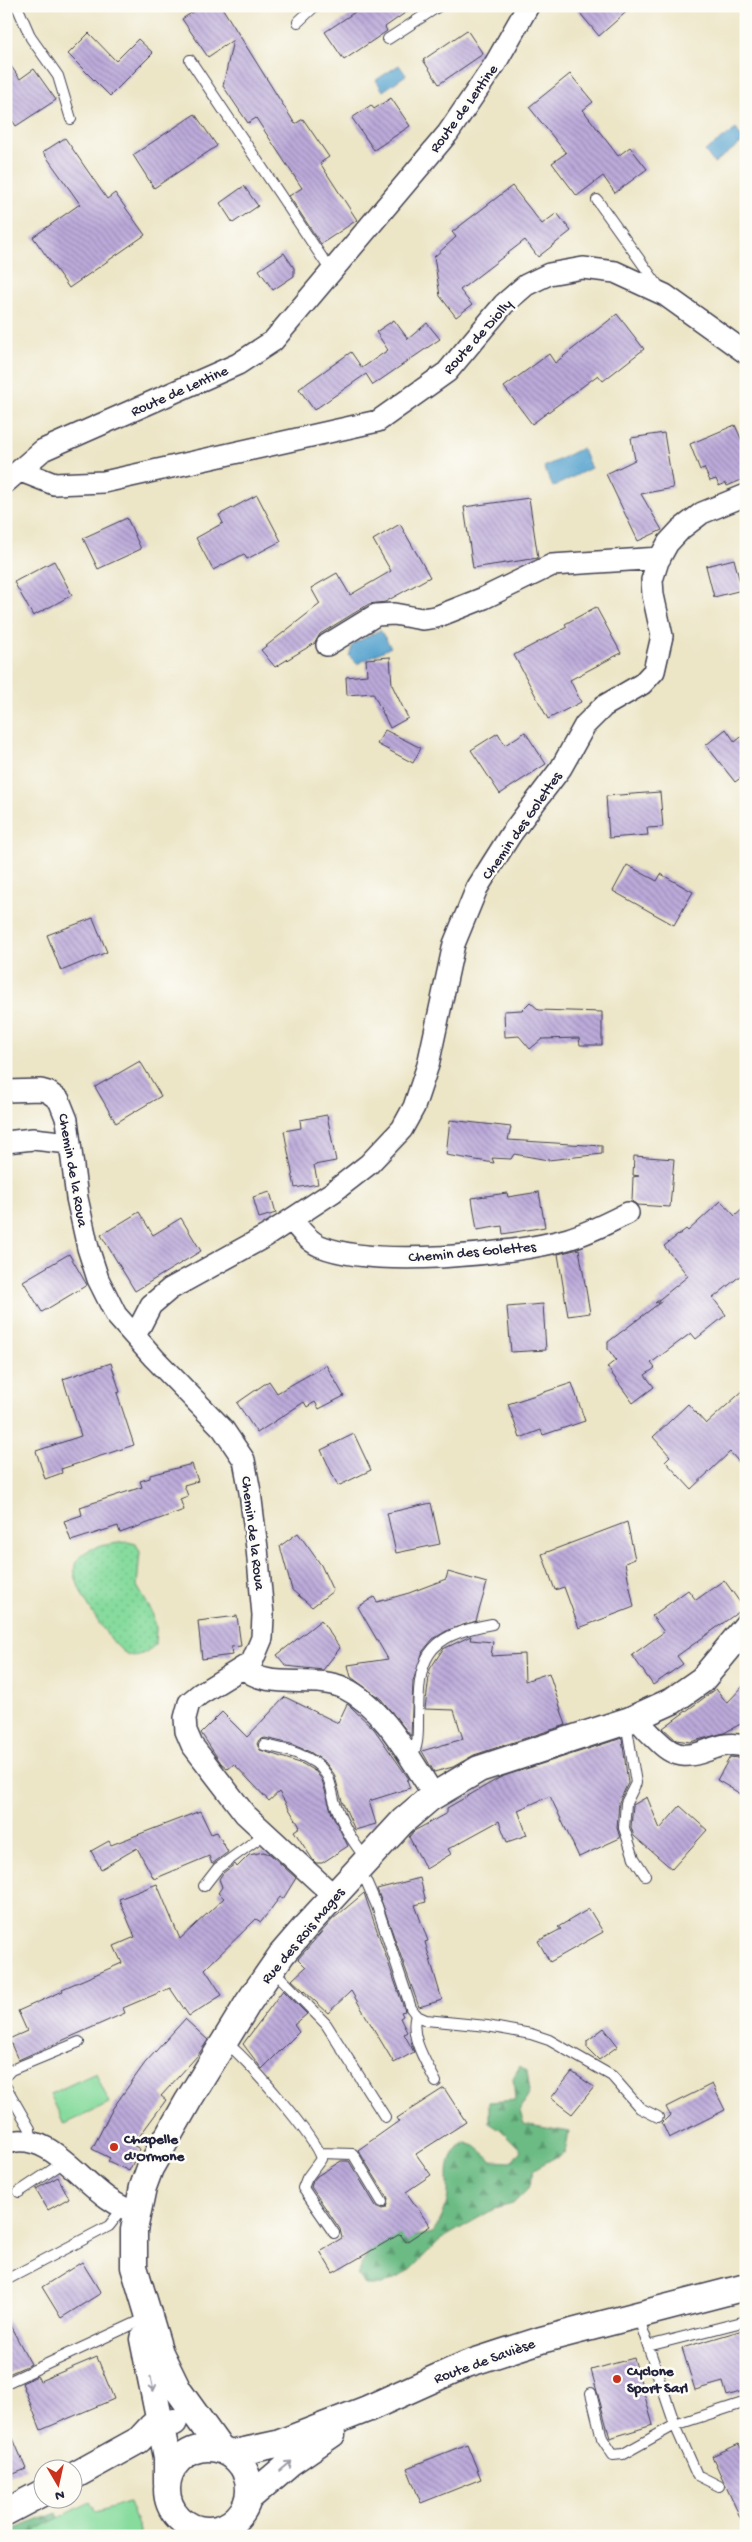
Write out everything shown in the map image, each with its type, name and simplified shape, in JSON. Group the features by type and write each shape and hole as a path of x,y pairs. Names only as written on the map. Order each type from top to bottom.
{"street":[{"name":"Route de Lentine","path":"14,476 43,450 238,364 273,341 448,133 495,64 528,6"},
{"name":"Route de Diolly","path":"14,476 54,484 104,482 378,422 447,372 504,304 526,285 549,274 583,268 615,272 665,295 746,353"},
{"name":"Chemin des Golettes","path":"135,1336 151,1305 162,1294 292,1220 369,1164 398,1135 407,1121 428,1065 454,944 477,888 511,834 561,768 585,725 604,706 648,679 657,664 662,643 662,628 652,587 660,558 675,535 694,518 746,496"},
{"path":"327,645 376,615 394,614 422,619 436,617 484,598 552,565 660,558"},
{"name":"Chemin de la Roua","path":"6,1092 34,1089 48,1092 55,1096 65,1113 81,1216 98,1279 116,1315 172,1377 214,1419 227,1434 244,1460 257,1548 264,1627 259,1648 252,1662 193,1699 187,1708 185,1723 192,1745 245,1814 334,1896"},
{"path":"6,1142 33,1139 69,1143"},
{"name":"Chemin des Golettes","path":"292,1220 313,1242 329,1249 375,1256 414,1257 477,1254 553,1243 586,1233 628,1213"},
{"name":"Rue des Rois Mages","path":"147,2326 134,2266 134,2230 130,2210 154,2161 224,2042 272,1968 334,1896 403,1821 434,1795 479,1768 631,1719 672,1701 702,1680 746,1627"},
{"path":"244,1668 252,1674 266,1679 325,1682 342,1687 370,1704 434,1795"},
{"path":"631,1719 641,1724 663,1746 682,1756 696,1755 726,1745 746,1747"},
{"path":"6,2143 17,2140 31,2141 46,2147 102,2194 130,2210"},
{"name":"Route de Savièse","path":"226,2452 277,2444 367,2409 467,2364 542,2340 746,2287"},
{"path":"147,2326 178,2390 226,2452 240,2462 247,2473 250,2485 242,2536"},
{"path":"147,2326 154,2436 167,2457 168,2498 173,2511 182,2521 197,2532 222,2528 235,2521 246,2504 291,2462 367,2409"},
{"path":"82,2472 154,2436 200,2420"},
{"path":"167,2484 173,2467 186,2454 203,2448 226,2452"},
{"path":"6,2512 32,2498"}],"lane":[{"path":"17,6 31,38 58,76 71,119"},
{"path":"298,22 315,6"},
{"path":"388,40 440,6"},
{"path":"190,60 331,271"},
{"path":"597,200 665,295"},
{"path":"409,1759 416,1748 419,1681 426,1657 442,1640 464,1629 492,1624"},
{"path":"631,1719 636,1783 626,1803 624,1828 634,1858 645,1875"},
{"path":"264,1745 290,1751 318,1765 327,1774 343,1826 362,1865 366,1883 377,1906 407,1999 416,2014 426,2020 487,2026 541,2037 612,2076 640,2108 658,2117"},
{"path":"204,1886 218,1868 266,1833"},
{"path":"272,1968 326,2024 385,2117"},
{"path":"416,2014 414,2028 416,2040 436,2082"},
{"path":"6,2075 10,2070 79,2042"},
{"path":"224,2042 235,2049 265,2083 320,2152 321,2159 307,2178 303,2188 334,2234"},
{"path":"6,2087 30,2129 31,2141"},
{"path":"320,2152 353,2154 382,2202"},
{"path":"19,2192 64,2162"},
{"path":"6,2280 109,2226 130,2210"},
{"path":"638,2315 675,2425 697,2475 719,2486"},
{"path":"648,2346 746,2321"},
{"path":"6,2383 147,2326"},
{"path":"591,2393 602,2438 613,2455 623,2454 675,2425 746,2402"}],"green space":[{"path":"128,1542 136,1544 140,1552 137,1586 152,1612 156,1628 155,1645 145,1652 133,1656 125,1653 118,1647 100,1624 83,1596 75,1571 76,1562 86,1552 99,1546"},
{"path":"520,2066 527,2071 530,2091 520,2111 524,2124 569,2132 565,2152 534,2169 528,2189 513,2204 494,2209 440,2240 408,2272 382,2285 365,2285 357,2275 366,2255 379,2243 392,2234 410,2237 433,2233 445,2209 450,2160 463,2142 475,2146 493,2161 512,2162 521,2150 500,2129 489,2122 489,2102 515,2100 513,2078"},
{"path":"96,2073 109,2103 64,2124 50,2094"},
{"path":"90,2502 96,2512 129,2502 142,2536 31,2536 39,2528 74,2510 82,2510 82,2506"},
{"path":"57,2513 59,2518 39,2528 31,2536 6,2536 9,2531"}],"water":[{"path":"399,65 406,75 383,91 376,80"},
{"path":"736,129 744,141 714,163 705,151"},
{"path":"582,448 591,468 553,487 544,467"},
{"path":"380,630 391,647 357,664 349,656 353,644"}],"building":[{"path":"202,6 221,6 295,124 303,119 329,157 320,163 357,220 321,244 289,196 302,188 256,118 248,123 223,86 233,40 208,57 182,19"},
{"path":"364,6 415,6 385,27 387,31 344,60 325,32"},
{"path":"574,6 633,6 599,36"},
{"path":"467,30 483,54 439,84 423,60"},
{"path":"89,33 116,61 138,39 153,53 110,96 68,54"},
{"path":"6,59 20,79 34,69 56,100 16,126 6,111"},
{"path":"570,74 593,102 583,110 618,156 630,147 647,169 615,193 603,176 577,196 552,163 566,153 529,107"},
{"path":"391,98 410,126 374,150 352,118 371,105 374,109"},
{"path":"195,114 217,146 154,188 133,155"},
{"path":"65,138 107,199 115,193 145,235 69,288 33,237 80,204 43,152"},
{"path":"244,186 258,206 233,223 220,203"},
{"path":"512,186 542,224 557,213 571,231 538,257 525,240 460,290 472,305 456,317 440,296 434,257 456,237 452,232"},
{"path":"284,253 294,268 294,276 273,290 259,270"},
{"path":"617,314 644,349 603,381 598,375 532,424 504,387 549,354 555,363"},
{"path":"394,320 408,339 427,323 440,339 373,385 366,374 314,410 299,389 351,352 362,368 388,350 376,332"},
{"path":"735,425 746,450 746,478 727,486 726,483 719,486 716,479 710,481 704,468 700,470 690,444"},
{"path":"664,433 673,488 641,494 662,530 638,541 606,474 635,460 631,438"},
{"path":"257,495 281,541 247,559 244,554 213,570 196,538 223,523 219,515"},
{"path":"529,498 538,558 473,568 464,507"},
{"path":"127,518 141,549 98,569 83,538"},
{"path":"400,524 430,577 385,602 369,604 320,634 315,643 275,667 261,650 320,604 311,588 337,573 350,595 391,571 373,540"},
{"path":"734,559 742,590 714,597 706,566"},
{"path":"54,561 72,595 33,616 14,582"},
{"path":"596,607 621,653 570,680 581,702 548,719 514,655 567,627 565,624"},
{"path":"390,657 392,685 408,718 390,728 373,693 347,695 346,677 367,675 366,659"},
{"path":"726,729 735,742 746,733 746,774 735,782 706,745"},
{"path":"385,730 421,748 413,763 377,744"},
{"path":"525,732 546,764 500,794 471,750 498,733 505,745"},
{"path":"660,792 663,827 647,828 648,835 609,838 606,796"},
{"path":"627,865 657,881 661,874 693,892 674,925 613,891"},
{"path":"93,918 107,952 61,971 47,935"},
{"path":"530,1002 539,1010 602,1012 602,1045 580,1045 579,1038 542,1039 530,1049 519,1036 505,1037 504,1011 522,1010"},
{"path":"140,1061 161,1096 116,1123 95,1087"},
{"path":"327,1115 336,1161 314,1165 318,1184 295,1188 284,1131 301,1128 300,1120"},
{"path":"450,1120 511,1127 508,1140 602,1146 602,1154 548,1160 514,1154 511,1159 492,1158 494,1163 446,1155"},
{"path":"634,1156 674,1159 670,1207 637,1205 632,1201 633,1177 639,1176 633,1175"},
{"path":"270,1192 276,1213 259,1218 253,1197"},
{"path":"539,1192 545,1227 503,1234 502,1226 477,1230 472,1198 507,1193 508,1197"},
{"path":"721,1201 735,1216 746,1206 746,1271 713,1298 726,1315 696,1339 691,1333 651,1363 655,1368 645,1375 654,1387 633,1403 607,1367 616,1360 608,1349 608,1342 662,1301 655,1303 688,1276 664,1246 686,1229 688,1231"},
{"path":"139,1212 153,1235 181,1218 201,1251 135,1291 101,1235"},
{"path":"579,1249 590,1313 568,1316 558,1254"},
{"path":"69,1254 87,1285 42,1312 23,1281"},
{"path":"543,1304 546,1350 511,1352 507,1307"},
{"path":"111,1363 120,1392 117,1393 134,1445 61,1469 62,1473 45,1479 36,1451 81,1436 63,1379"},
{"path":"326,1365 344,1396 319,1409 315,1402 307,1407 304,1402 257,1433 237,1403 269,1381 277,1393"},
{"path":"572,1383 585,1421 543,1435 541,1430 520,1438 508,1404"},
{"path":"746,1388 746,1470 730,1452 691,1489 665,1461 670,1456 653,1437 688,1404 706,1424"},
{"path":"354,1434 371,1470 338,1486 321,1450"},
{"path":"192,1464 198,1481 184,1485 188,1496 180,1499 184,1510 120,1533 118,1526 71,1541 64,1521 82,1515 80,1507 142,1487 140,1481 150,1478 150,1475"},
{"path":"431,1503 440,1544 396,1553 387,1513"},
{"path":"627,1522 635,1559 625,1563 634,1607 579,1628 564,1587 555,1590 542,1554"},
{"path":"298,1533 321,1565 333,1591 312,1607 292,1590 280,1546"},
{"path":"448,1572 487,1583 476,1621 448,1630 433,1639 423,1651 413,1681 411,1736 381,1699 351,1677 348,1665 388,1659 358,1607 374,1597 377,1602 409,1593 446,1579"},
{"path":"724,1580 744,1608 677,1656 683,1664 653,1685 632,1655 664,1632 652,1616 688,1590 696,1600"},
{"path":"237,1616 241,1646 231,1647 232,1655 202,1659 198,1621"},
{"path":"321,1620 340,1648 323,1670 286,1666 277,1655"},
{"path":"471,1636 470,1640 493,1642 491,1656 524,1654 525,1681 549,1673 566,1725 474,1755 453,1767 434,1772 422,1751 463,1739 454,1710 425,1709 430,1669 443,1649"},
{"path":"746,1683 746,1721 724,1733 690,1742 676,1740 663,1728 716,1689 727,1703"},
{"path":"285,1697 338,1723 347,1704 374,1729 409,1779 407,1780 410,1788 369,1801 376,1824 355,1830 342,1801 334,1774 325,1762 310,1752 291,1744 265,1738 259,1740 257,1744 260,1750 303,1764 316,1772 322,1780 332,1814 348,1846 322,1863 316,1863 313,1860 294,1831 300,1827 279,1792 269,1801 234,1764 228,1769 221,1763 201,1733 222,1712 247,1737"},
{"path":"622,1738 628,1783 619,1802 617,1828 620,1838 579,1857 550,1796 518,1810 527,1835 507,1842 499,1821 448,1849 451,1854 426,1869 409,1837 414,1831 447,1813 447,1808 501,1777"},
{"path":"730,1757 746,1759 746,1797 717,1780"},
{"path":"647,1797 660,1829 680,1806 707,1830 672,1869 634,1836 631,1827 633,1805"},
{"path":"200,1811 211,1834 217,1832 228,1852 212,1864 209,1856 154,1879 137,1848 101,1869 91,1851 109,1841 111,1845"},
{"path":"263,1852 270,1854 296,1878 283,1899 280,1897 261,1922 256,1919 205,1969 222,1995 189,2016 170,1988 123,2008 125,2013 18,2060 9,2039 27,2031 18,2011 63,1991 62,1989 122,1963 114,1946 135,1937 119,1899 157,1884 180,1939 224,1898 218,1893 222,1887 219,1879 223,1873 235,1864 237,1867 249,1855"},
{"path":"420,1878 426,1902 415,1905 428,1941 425,1942 442,2000 419,2007 377,1889"},
{"path":"364,1893 405,2011 401,2012 403,2016 400,2018 407,2032 404,2034 414,2052 394,2063 351,1991 328,2013 292,1980 306,1967 298,1959 333,1919"},
{"path":"589,1909 603,1932 550,1962 538,1941 561,1929 558,1927"},
{"path":"283,1990 307,2014 294,2025 299,2032 262,2069 243,2044"},
{"path":"185,2019 208,2040 198,2055 161,2096 166,2100 133,2145 140,2149 129,2171 108,2161 110,2158 92,2149 113,2108 145,2063"},
{"path":"604,2028 618,2046 599,2060 587,2048 587,2041"},
{"path":"572,2072 594,2087 572,2114 551,2098"},
{"path":"712,2084 725,2110 669,2138 662,2123 670,2115 666,2107"},
{"path":"444,2088 466,2122 416,2154 431,2175 406,2192 430,2226 406,2242 400,2234 333,2273 320,2251 342,2238 340,2229 311,2187 313,2181 317,2176 341,2161 349,2161 376,2206 382,2209 386,2208 388,2198 358,2150 399,2121 397,2118"},
{"path":"58,2177 69,2198 48,2210 36,2189"},
{"path":"82,2262 101,2293 61,2318 42,2287"},
{"path":"6,2318 31,2364 6,2375"},
{"path":"746,2329 746,2390 727,2396 723,2382 695,2390 682,2348"},
{"path":"97,2357 114,2399 41,2430 22,2383 37,2376 40,2381"},
{"path":"634,2358 653,2425 610,2438 591,2370"},
{"path":"6,2422 26,2469 6,2477"},
{"path":"467,2444 481,2479 421,2503 407,2468"},
{"path":"739,2444 746,2458 746,2530 712,2456"}],"place":[{"name":"Chapelle d'Ormone","path":"114,2147"},
{"name":"Cyclone Sport Sarl","path":"617,2379"}]}
